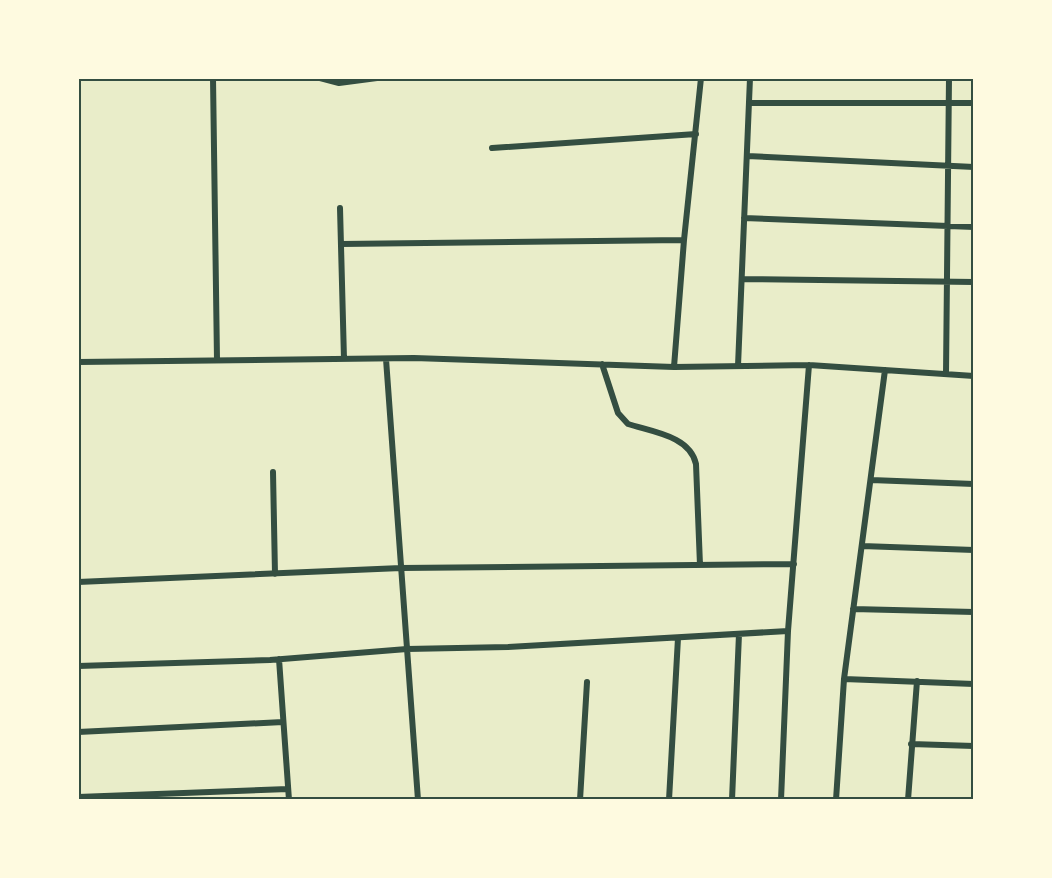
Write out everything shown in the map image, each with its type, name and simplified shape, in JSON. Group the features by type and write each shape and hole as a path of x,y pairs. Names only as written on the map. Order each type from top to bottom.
{"street":[{"path":"213,78 217,360"},
{"path":"320,78 339,82 377,78"},
{"path":"674,367 684,240 701,78"},
{"path":"738,366 750,78"},
{"path":"946,374 949,78"},
{"path":"749,103 974,103"},
{"path":"492,148 696,134"},
{"path":"747,156 974,167"},
{"path":"340,208 344,359"},
{"path":"744,218 974,227"},
{"path":"341,244 684,240"},
{"path":"742,279 974,282"},
{"path":"78,362 386,359 674,367 809,365 974,376"},
{"path":"386,359 418,800"},
{"path":"602,364 618,413 623,420 628,424 679,441 689,447 694,454 700,565"},
{"path":"781,800 788,631 809,365"},
{"path":"836,800 844,679 885,370"},
{"path":"273,472 274,574"},
{"path":"871,480 974,484"},
{"path":"862,546 974,550"},
{"path":"78,582 401,568 794,564"},
{"path":"854,609 974,612"},
{"path":"78,666 279,659 407,649 508,647 788,631"},
{"path":"732,800 739,634"},
{"path":"669,800 678,638"},
{"path":"279,659 289,800"},
{"path":"844,679 974,684"},
{"path":"908,800 917,681"},
{"path":"580,800 587,682"},
{"path":"78,732 283,722"},
{"path":"911,744 974,746"},
{"path":"78,797 288,789"}]}
